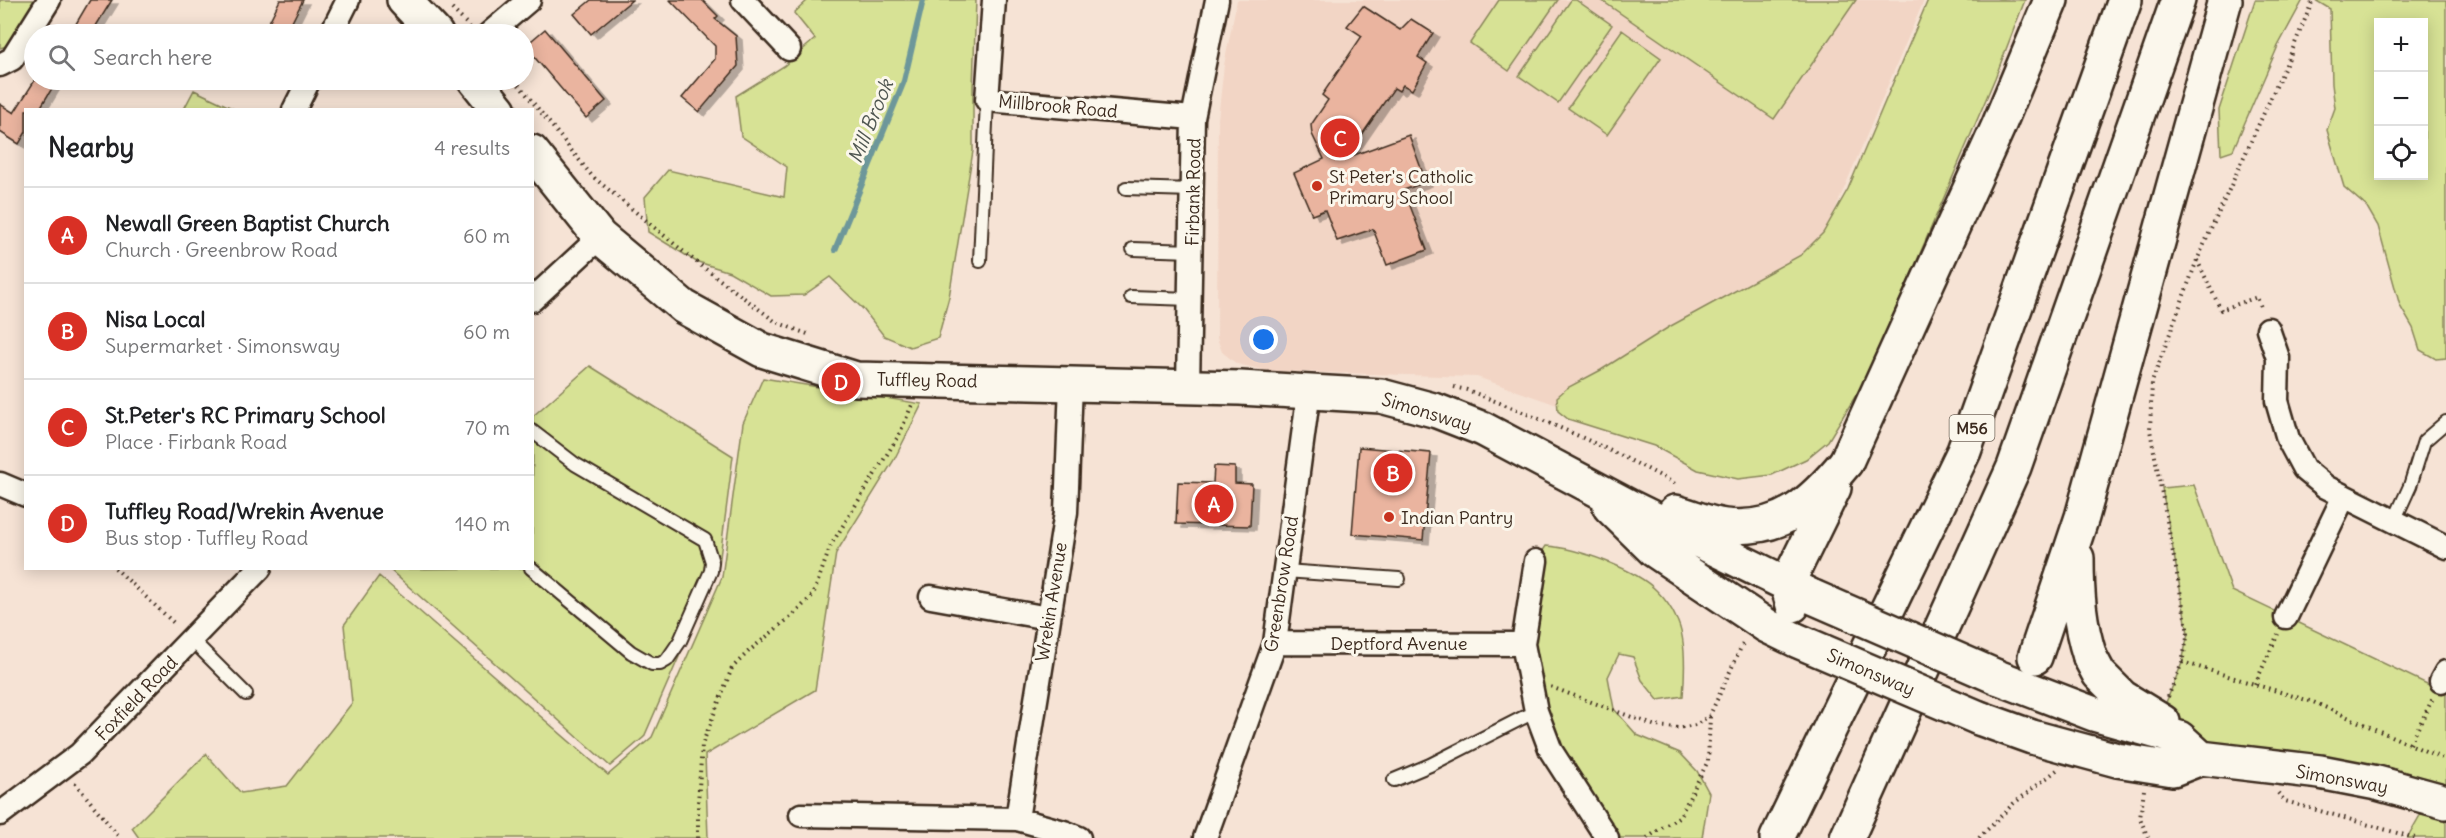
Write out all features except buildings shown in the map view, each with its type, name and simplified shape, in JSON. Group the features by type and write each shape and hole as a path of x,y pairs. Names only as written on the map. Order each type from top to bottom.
{"main road":[{"path":"404,0 443,21"},
{"path":"1800,610 1846,462 1998,127 2051,0"},
{"name":"M56","path":"1777,838 1964,451 2125,0"},
{"name":"M56","path":"1847,838 2014,467 2178,0"},
{"path":"1993,722 2010,682 2035,657 2082,517 2225,0"},
{"path":"483,90 497,108"},
{"name":"Tuffley Road","path":"534,154 600,237 684,307 762,350 856,379 1188,386"},
{"name":"Simonsway","path":"1188,386 1381,396 1437,411 1483,429 1630,507 1800,610 1878,675 1993,722 2070,748 2173,769 2190,748"},
{"path":"1582,480 1722,526 1744,527 1761,525 1798,511 1820,493 1846,462"},
{"name":"Simonsway","path":"1582,480 1654,550 1767,626 1800,610 2010,682 2190,748 2377,783 2446,802"},
{"path":"2082,517 2077,557 2077,598 2083,635 2090,657 2099,674 2122,697 2158,718 2190,748"}],"street":[{"path":"34,24 49,0"},
{"path":"336,24 348,0"},
{"path":"501,24 529,0"},
{"path":"743,0 789,49"},
{"name":"Millbrook Road","path":"994,0 987,100 1193,118"},
{"name":"Firbank Road","path":"1188,386 1193,118 1217,0"},
{"path":"0,65 12,59 24,40"},
{"path":"295,108 304,90"},
{"path":"534,298 600,237"},
{"path":"2268,328 2278,358 2277,401 2288,439 2304,469 2326,487 2446,548"},
{"name":"Wrekin Avenue","path":"1017,819 1066,512 1071,384"},
{"name":"Greenbrow Road","path":"1205,838 1275,643 1309,391"},
{"path":"0,484 24,494"},
{"path":"2286,617 2344,496"},
{"path":"1536,561 1523,644 1536,711 1551,751 1607,838"},
{"name":"Foxfield Road","path":"0,814 80,754 258,570"},
{"path":"931,597 1048,618"},
{"name":"Deptford Avenue","path":"1275,643 1523,644"},
{"path":"801,815 1017,819 1064,831 1079,838"}],"lane":[{"path":"980,261 987,100"},
{"path":"1126,188 1193,190"},
{"path":"1133,249 1192,251"},
{"path":"1131,297 1191,299"},
{"path":"2394,521 2410,486 2424,441 2446,422"},
{"path":"533,570 631,652 652,664 660,664 667,660 680,641 711,571 712,562 705,540 575,464 534,432"},
{"path":"1285,571 1399,579"},
{"path":"192,640 246,694"},
{"path":"1394,780 1430,765 1536,711"}],"path":[{"path":"2164,705 2182,662 2188,633 2150,430 2152,382 2197,260 2313,0"},
{"path":"523,90 592,176 695,261 776,322 819,339"},
{"path":"2197,260 2221,310 2257,297 2268,328"},
{"path":"698,838 702,745 732,668 749,651 794,615 813,595 831,545 899,435 914,402 916,379"},
{"path":"118,570 192,640"},
{"path":"2255,684 2286,617"},
{"path":"1647,838 1680,816 1708,761 1710,715 1746,635"},
{"path":"2182,662 2313,702 2446,760"},
{"path":"2410,744 2444,677"},
{"path":"1530,679 1656,726 1678,728 1695,725 1710,715"},
{"path":"1979,838 2013,804 2061,767"},
{"path":"62,768 120,838"},
{"path":"2145,786 2140,818 2148,838"},
{"path":"2284,801 2415,838"}],"shaded area":[{"path":"1237,0 1924,0 1815,257 1586,415 1477,377 1268,371 1237,364 1222,352 1217,338 1218,119 1224,65"}],"green space":[{"path":"0,0 39,0 7,46 0,48"},
{"path":"808,0 976,0 973,151 949,297 938,338 910,347 884,336 863,309 830,277 804,295 771,296 730,272 695,261 648,232 645,197 668,170 784,197 787,167 741,136 736,96 784,66 815,39 794,13"},
{"path":"1499,0 1558,0 1509,71 1470,43"},
{"path":"1571,0 1576,0 1612,25 1558,103 1519,76"},
{"path":"1601,0 1856,0 1774,119"},
{"path":"1928,0 2025,0 1995,78 1861,387 1828,441 1806,459 1772,475 1738,479 1698,470 1654,446 1568,419 1558,411 1557,397 1567,388 1601,370 1669,327 1801,255 1823,233 1848,189"},
{"path":"2255,0 2303,0 2278,46 2233,150 2221,154 2219,110"},
{"path":"2315,0 2446,0 2446,358 2436,359 2420,350 2413,328 2400,306 2378,226 2367,207 2344,187 2327,130 2335,108 2330,9"},
{"path":"1622,30 1661,58 1607,135 1568,108"},
{"path":"194,90 232,108 185,108"},
{"path":"590,366 733,456 719,565 644,737 610,766 390,570 534,570 534,415"},
{"path":"763,378 922,404 894,460 836,553 815,690 705,755 708,838 139,838 132,828 206,754 241,793 287,786 352,703 344,625 379,576 608,775 652,737 722,577 743,423"},
{"path":"2194,485 2232,591 2446,693 2446,838 2407,838 2430,798 2201,758 2165,705 2182,663 2188,633 2162,488"},
{"path":"1546,546 1589,555 1635,575 1657,591 1668,604 1680,626 1685,666 1683,696 1658,700 1642,680 1633,657 1619,654 1608,677 1614,709 1637,735 1680,753 1697,771 1709,793 1702,838 1607,838 1551,751 1523,644 1536,561"}],"waterway":[{"name":"Mill Brook","path":"835,250 904,81 923,0"}],"place":[{"name":"St.Peter's RC Primary School","path":"1340,138"},
{"name":"St Peter's Catholic Primary School","path":"1317,186"},
{"name":"Tuffley Road/Wrekin Avenue","path":"841,382"},
{"name":"Nisa Local","path":"1393,473"},
{"name":"Newall Green Baptist Church","path":"1214,504"},
{"name":"Indian Pantry","path":"1389,517"}]}
